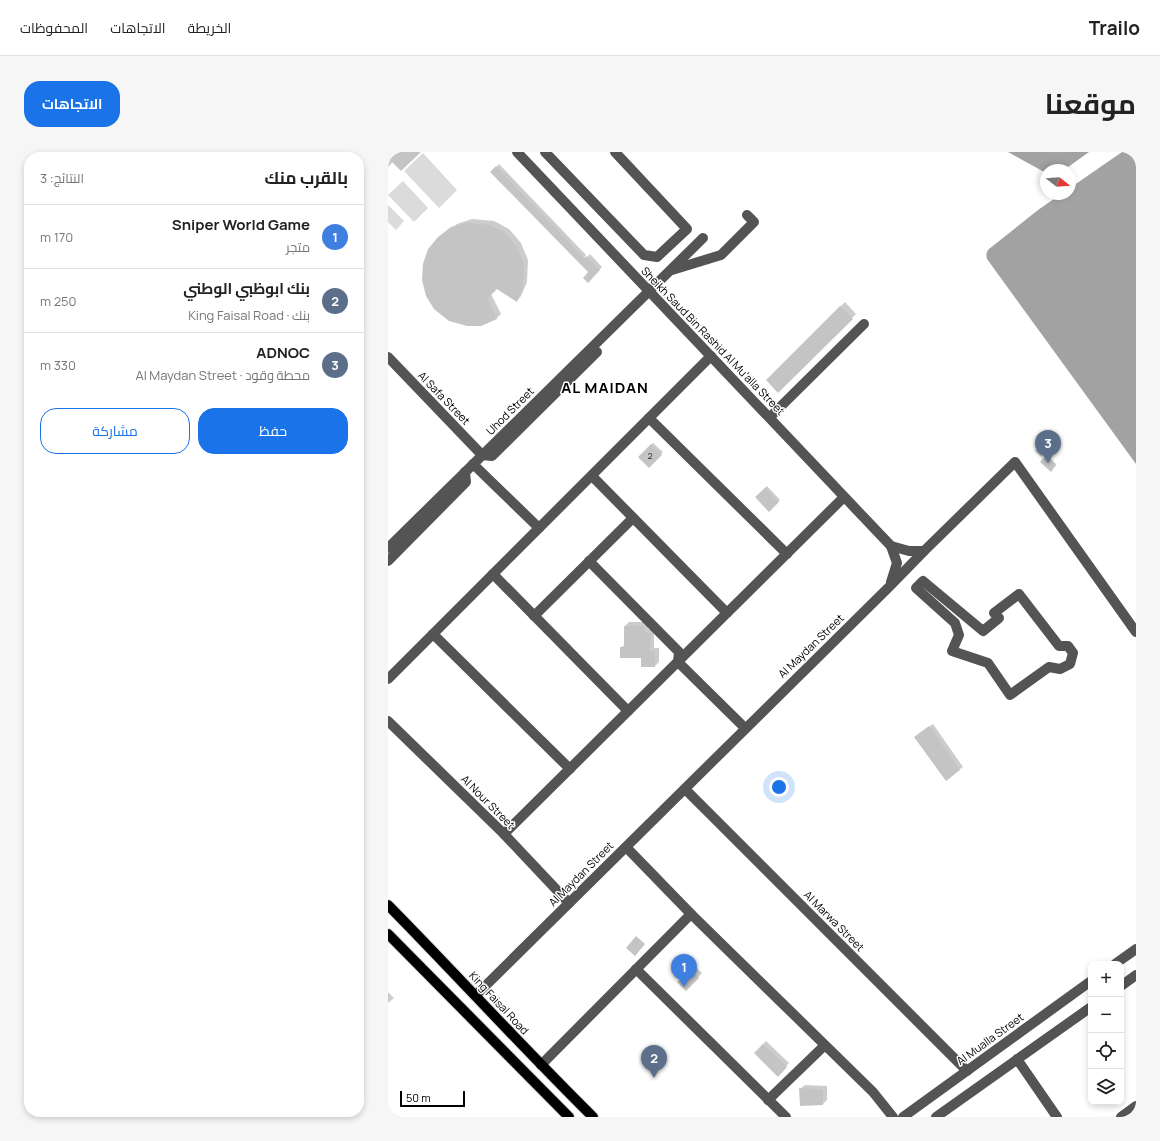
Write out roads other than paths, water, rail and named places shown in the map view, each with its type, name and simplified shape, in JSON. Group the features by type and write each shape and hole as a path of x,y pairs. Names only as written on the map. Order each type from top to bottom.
{"main road":[{"name":"King Faisal Road","path":"388,905 476,995 541,1065 593,1117"},
{"path":"388,934 569,1117"}],"street":[{"name":"Sheikh Saud Bin Rashid Al Mu'alla Street","path":"517,152 891,546 897,563 890,586"},
{"path":"545,152 644,255 657,257 687,229 614,152"},
{"path":"669,271 721,255 754,222 747,215"},
{"name":"Uhod Street","path":"388,548 703,238"},
{"path":"770,417 864,324"},
{"path":"388,679 711,356"},
{"name":"Al Safa Street","path":"388,357 482,455"},
{"path":"649,418 787,554"},
{"name":"Al Maydan Street","path":"476,995 890,586 924,550 1015,462 1136,632"},
{"path":"473,464 539,528"},
{"path":"388,561 466,482 465,472"},
{"path":"592,476 727,613"},
{"path":"504,834 844,497"},
{"path":"534,616 633,518"},
{"path":"891,546 909,551 924,550"},
{"path":"589,562 679,652 678,662"},
{"path":"493,574 628,712"},
{"path":"923,581 983,631 999,618 994,613 1019,594 1059,646 1068,646 1073,653 1070,664 1060,669 1049,666 1010,696 988,663 952,652 959,636 955,623 916,588 923,581"},
{"path":"432,634 570,769"},
{"path":"678,662 745,728"},
{"name":"Al Nour Street","path":"388,721 504,834 569,903"},
{"name":"Al Marwa Street","path":"685,789 967,1071"},
{"path":"626,847 824,1046 873,1092 893,1117"},
{"path":"541,1065 691,914"},
{"path":"1119,961 1136,949"},
{"path":"636,969 786,1117"},
{"path":"1124,984 1136,975"},
{"name":"Al Mualla Street","path":"903,1117 1088,983"},
{"path":"936,1117 1088,1009"},
{"path":"768,1100 824,1046"},
{"path":"1017,1060 1057,1117"},
{"path":"1121,1117 1136,1106"}],"place":[{"name":"ADNOC","path":"1048,463"},
{"name":"Sniper World Game","path":"684,987"},
{"name":"بنك ابوظبي الوطني","path":"654,1078"}],"district":[{"name":"AL MAIDAN","path":"605,388"}]}
